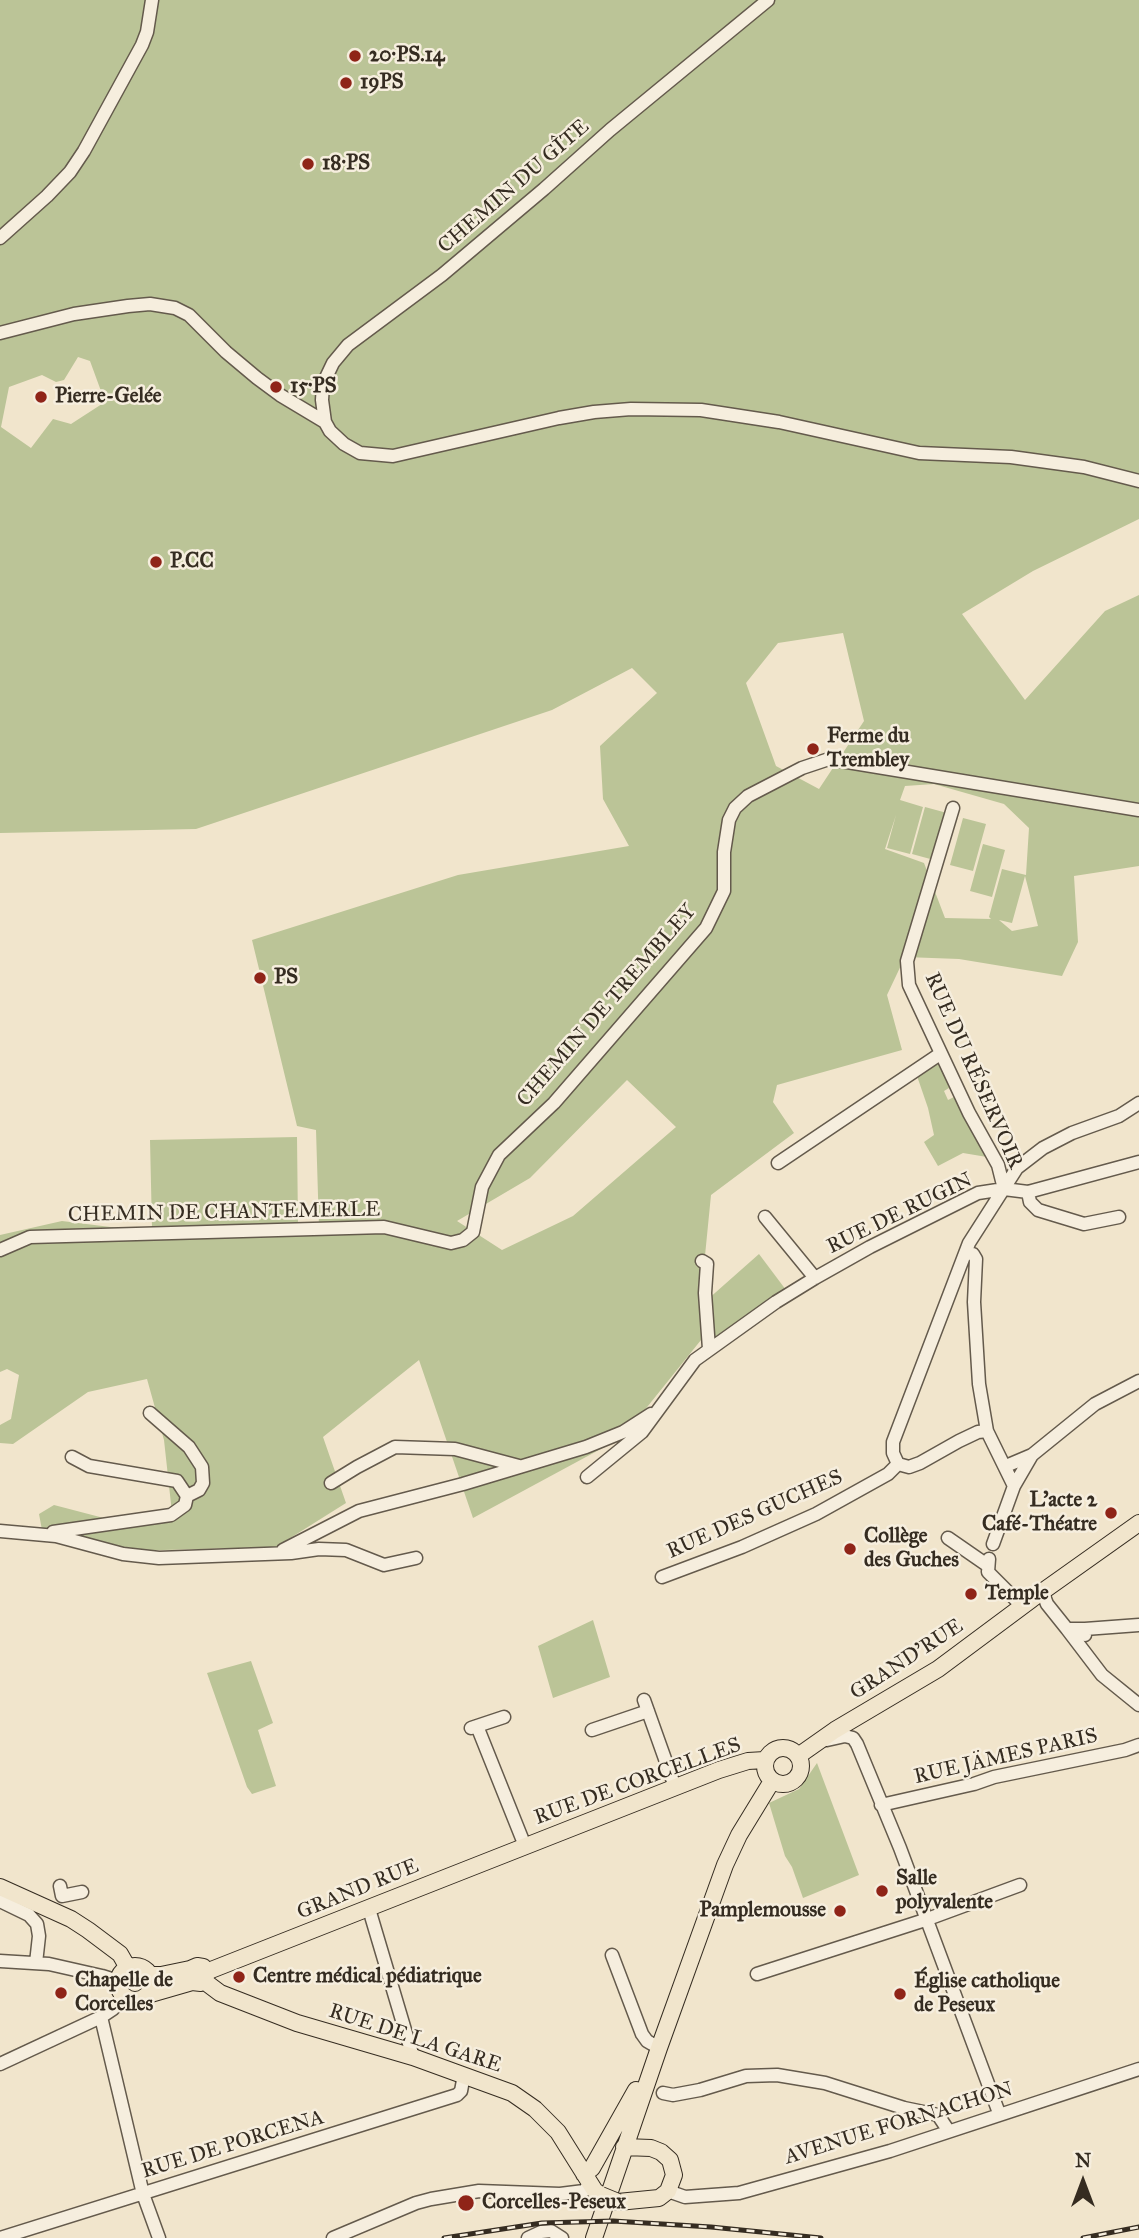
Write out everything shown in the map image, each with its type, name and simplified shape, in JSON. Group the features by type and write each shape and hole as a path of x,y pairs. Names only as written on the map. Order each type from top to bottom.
{"main road":[{"name":"GRAND'RUE","path":"798,1756 915,1684 1139,1523"},
{"path":"777,1748 789,1749 798,1756 801,1768 795,1779 784,1784 772,1781 765,1772 765,1760 777,1748"},
{"name":"RUE DE CORCELLES","path":"525,1846 734,1765 765,1760"},
{"path":"594,2236 725,1865 739,1835 772,1781"},
{"name":"GRAND RUE","path":"198,1976 525,1846"},
{"path":"0,1887 71,1919 120,1954 128,1968"},
{"path":"138,1967 149,1975 198,1976 133,2001 124,1997 119,1990 121,1973 128,1968 138,1967"},
{"path":"147,1995 152,1985 149,1975"},
{"name":"RUE DE LA GARE","path":"198,1976 219,1993 300,2024 413,2057 512,2093 535,2109 558,2132 601,2195 618,2202 653,2200 668,2191"},
{"path":"587,2178 659,2048"},
{"path":"624,2147 651,2148 666,2156 674,2169 668,2191"}],"street":[{"path":"0,237 47,196 70,172 84,152 142,45 152,0"},
{"name":"CHEMIN DU GÎTE","path":"325,422 321,400 323,384 333,363 348,345 442,275 610,130 768,0"},
{"path":"0,332 74,314 128,306 150,304 175,308 189,315 226,352 257,377 325,422 336,438 352,449 371,456 393,456 594,412 631,409 702,410 779,422 919,453 1011,457 1139,481"},
{"name":"CHEMIN DE TREMBLEY","path":"450,1243 463,1240 473,1232 482,1186 499,1155 554,1103 706,928 724,891 724,852 729,820 735,808 748,796 802,768 829,759 1139,810"},
{"name":"RUE DU RÉSERVOIR","path":"953,807 907,961 909,985 940,1055 998,1165 1004,1189"},
{"path":"778,1163 940,1055"},
{"path":"987,1431 978,1432 920,1463 909,1466 898,1464 893,1454 893,1442 969,1243 1017,1168 1043,1148 1072,1133 1119,1116 1139,1102"},
{"path":"1004,1189 1028,1192 1139,1162"},
{"name":"RUE DE RUGIN","path":"587,1477 642,1432 687,1367 776,1302 870,1247 978,1193 1004,1189"},
{"path":"1028,1192 1030,1202 1038,1210 1084,1224 1119,1217"},
{"name":"RUE DE RUGIN","path":"765,1217 815,1279"},
{"name":"CHEMIN DE CHANTEMERLE","path":"0,1250 30,1237 384,1227 450,1243"},
{"path":"973,1254 976,1259 974,1302 979,1384 988,1422 987,1431 1014,1486"},
{"path":"702,1261 707,1264 705,1293 709,1349"},
{"path":"1006,1466 1032,1455 1096,1404 1139,1381"},
{"name":"RUE DE RUGIN","path":"331,1483 395,1447 455,1450 520,1466 586,1447 623,1432 660,1406"},
{"path":"150,1413 190,1447 202,1467 203,1483 199,1490 187,1496"},
{"path":"993,1544 1014,1486 1032,1455"},
{"path":"33,1534 171,1515 185,1505 187,1496 177,1481 89,1466 72,1457"},
{"name":"RUE DES GUCHES","path":"662,1577 743,1547 816,1514 888,1474 898,1464"},
{"path":"276,1553 359,1511 463,1485 520,1466"},
{"path":"0,1531 55,1536 123,1554 159,1558 319,1549 346,1550 384,1565 415,1558"},
{"path":"948,1538 988,1562 988,1572 1022,1606"},
{"path":"1042,1591 1047,1604 1102,1675 1139,1705"},
{"path":"1067,1629 1139,1625"},
{"path":"1084,1629 1087,1653"},
{"path":"592,1730 646,1705 675,1787"},
{"path":"504,1717 474,1727 525,1846"},
{"path":"818,1742 841,1736 853,1738 900,1848 999,2113"},
{"name":"RUE JÄMES PARIS","path":"881,1805 1139,1745"},
{"path":"757,1974 925,1920 1020,1885"},
{"path":"60,1886 62,1896 82,1892"},
{"path":"0,1901 29,1915 37,1924 36,1963"},
{"path":"369,1909 413,2057"},
{"path":"612,1955 642,2035 659,2048"},
{"path":"0,1961 66,1967 118,1981"},
{"path":"0,2064 101,2017 124,1997"},
{"path":"101,2017 143,2194 159,2238"},
{"name":"AVENUE FORNACHON","path":"668,2191 685,2197 739,2193 890,2151 1139,2069"},
{"name":"RUE DE PORCENA","path":"0,2238 457,2095 461,2091 464,2075"},
{"path":"663,2093 673,2095 700,2090 746,2076 777,2075 825,2083 904,2108 938,2115 948,2130"},
{"path":"333,2238 431,2199 479,2191 560,2194 584,2191 587,2178"},
{"path":"528,2238 541,2232 557,2235"}],"green space":[{"path":"0,0 1139,0 1139,519 1033,571 962,614 1025,700 1105,611 1139,595 1139,866 1074,876 1078,942 1062,976 959,959 905,957 887,995 902,1050 777,1085 773,1102 794,1133 711,1195 701,1296 701,1340 623,1437 473,1518 419,1360 323,1437 346,1503 276,1547 125,1551 42,1530 39,1514 54,1505 119,1522 172,1513 164,1440 147,1379 88,1392 13,1444 0,1443 0,1425 11,1419 19,1375 7,1369 0,1372 0,1235 62,1221 151,1232 319,1228 316,1130 297,1126 252,940 458,875 629,846 603,799 600,746 657,693 632,668 552,710 196,829 0,833","holes":["78,357 90,361 105,402 71,424 53,419 31,448 1,427 9,387 42,375 56,382 64,380","843,633 864,721 819,789 776,766 746,683 778,643","934,784 1004,804 1029,828 1026,875 1002,869 989,917 991,919 945,918 924,863 885,849 896,815 887,848 910,854 923,807 900,800 905,786","1025,876 1038,926 1012,931 999,920 1012,923","627,1080 676,1127 573,1216 502,1250 457,1221 530,1178"]},
{"path":"925,807 947,813 934,860 912,854"},
{"path":"963,818 986,824 973,871 950,865"},
{"path":"983,844 1005,850 992,897 970,891"},
{"path":"941,1064 950,1083 949,1088 944,1091 948,1100 956,1096 987,1157 963,1153 938,1166 924,1142 934,1135 917,1076 934,1065"},
{"path":"297,1137 298,1226 152,1228 150,1140"},
{"path":"759,1254 786,1290 715,1337 707,1300"},
{"path":"593,1620 610,1677 553,1698 538,1646"},
{"path":"251,1661 273,1723 258,1730 276,1786 252,1794 247,1787 207,1673"},
{"path":"817,1763 859,1875 803,1898 792,1867 785,1856 769,1803 799,1789"}],"railway":[{"path":"444,2238 542,2223 613,2221 821,2238"},
{"path":"1083,2238 1139,2227"}],"place":[{"name":"20·PS.14","path":"355,56"},
{"name":"19PS","path":"346,83"},
{"name":"18·PS","path":"308,164"},
{"name":"15·PS","path":"276,387"},
{"name":"Pierre-Gelée","path":"41,397"},
{"name":"P.CC","path":"156,562"},
{"name":"Ferme du Trembley","path":"813,749"},
{"name":"PS","path":"260,978"},
{"name":"L'acte 2 Café-Théatre","path":"1111,1513"},
{"name":"Collège des Guches","path":"850,1549"},
{"name":"Temple","path":"971,1594"},
{"name":"Salle polyvalente","path":"882,1891"},
{"name":"Pamplemousse","path":"840,1911"},
{"name":"Centre médical pédiatrique","path":"239,1977"},
{"name":"Chapelle de Corcelles","path":"61,1993"},
{"name":"Église catholique de Peseux","path":"900,1994"},
{"name":"Corcelles-Peseux","path":"466,2203"}]}
